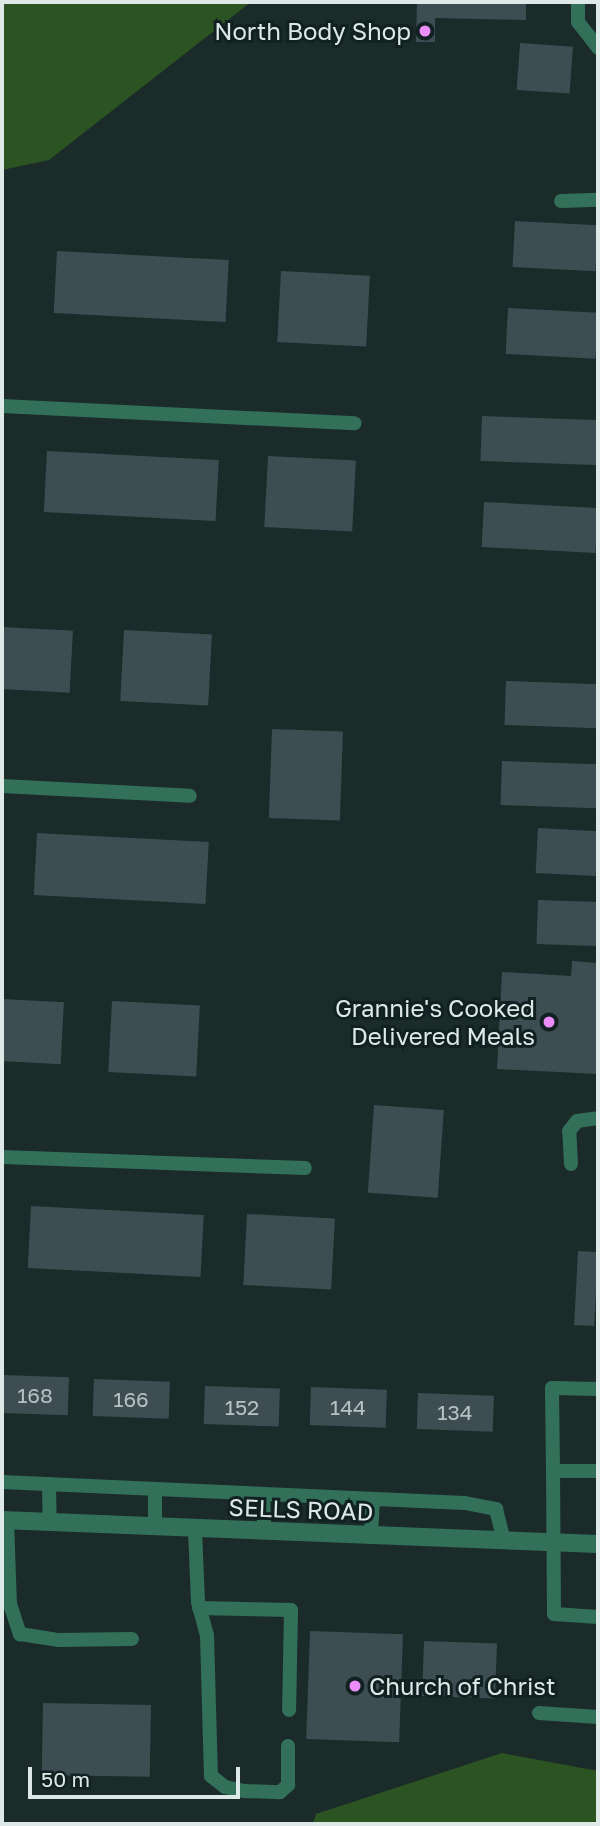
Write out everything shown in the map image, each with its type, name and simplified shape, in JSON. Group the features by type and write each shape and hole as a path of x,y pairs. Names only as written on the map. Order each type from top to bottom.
{"street":[{"name":"SELLS ROAD","path":"4,1520 195,1530 598,1544"}],"lane":[{"path":"578,2 578,22 598,48"},
{"path":"561,201 598,200"},
{"path":"2,406 355,423"},
{"path":"2,786 190,796"},
{"path":"571,1164 569,1131 577,1121 598,1118"},
{"path":"2,1157 305,1168"},
{"path":"598,1389 552,1388 554,1614 598,1617"},
{"path":"553,1471 598,1471"},
{"path":"2,1482 465,1503 496,1509 504,1540"},
{"path":"49,1484 50,1523"},
{"path":"155,1489 155,1527"},
{"path":"263,1494 264,1532"},
{"path":"370,1535 373,1499"},
{"path":"4,1520 10,1604 20,1634 58,1640 132,1639"},
{"path":"195,1530 199,1608 207,1635 211,1776 225,1787 281,1792 288,1785 288,1746"},
{"path":"199,1608 291,1610 289,1710"},
{"path":"539,1713 598,1717"}],"green space":[{"path":"2,2 251,2 49,160 2,170"},
{"path":"502,1753 598,1771 598,1824 313,1824 316,1814"}],"building":[{"name":"North Body Shop","path":"417,2 526,2 526,20 435,18 435,42 416,42"},
{"path":"520,43 573,47 570,94 517,90"},
{"path":"515,221 598,225 595,271 513,267"},
{"path":"57,251 229,260 226,322 54,313"},
{"path":"281,271 370,276 366,347 277,342"},
{"path":"508,308 598,313 595,359 506,354"},
{"path":"482,416 598,420 596,465 480,461"},
{"path":"47,451 219,460 216,521 44,512"},
{"path":"268,456 356,461 352,532 264,527"},
{"path":"484,502 598,508 595,553 482,547"},
{"path":"2,627 73,631 70,693 2,689"},
{"path":"124,630 212,635 208,706 120,701"},
{"path":"506,681 598,684 596,728 504,725"},
{"path":"272,729 343,731 340,820 269,818"},
{"path":"502,761 598,764 596,808 500,805"},
{"path":"538,828 598,831 596,876 536,873"},
{"path":"37,833 209,842 206,904 34,895"},
{"path":"538,900 598,902 596,946 536,944"},
{"name":"Grannie's Cooked Delivered Meals","path":"572,961 598,963 598,1074 497,1069 502,972 571,976"},
{"path":"2,999 64,1002 61,1064 2,1061"},
{"path":"112,1001 200,1006 196,1077 108,1072"},
{"path":"374,1105 444,1110 438,1198 368,1193"},
{"path":"31,1206 204,1215 201,1277 28,1268"},
{"path":"247,1214 335,1219 331,1290 243,1285"},
{"path":"578,1251 598,1252 594,1326 574,1325"},
{"path":"2,1375 69,1377 68,1415 2,1413"},
{"path":"94,1379 170,1382 169,1419 93,1416"},
{"path":"205,1386 280,1389 279,1427 204,1424"},
{"path":"311,1387 387,1390 386,1428 310,1425"},
{"path":"418,1393 494,1396 493,1432 417,1429"},
{"name":"Church of Christ","path":"310,1631 403,1634 399,1742 306,1739"},
{"path":"424,1641 497,1644 495,1699 422,1696"},
{"path":"43,1703 151,1705 150,1777 42,1775"}],"place":[{"name":"North Body Shop","path":"425,31"},
{"name":"Grannie's Cooked Delivered Meals","path":"549,1022"},
{"name":"Church of Christ","path":"355,1686"}]}
